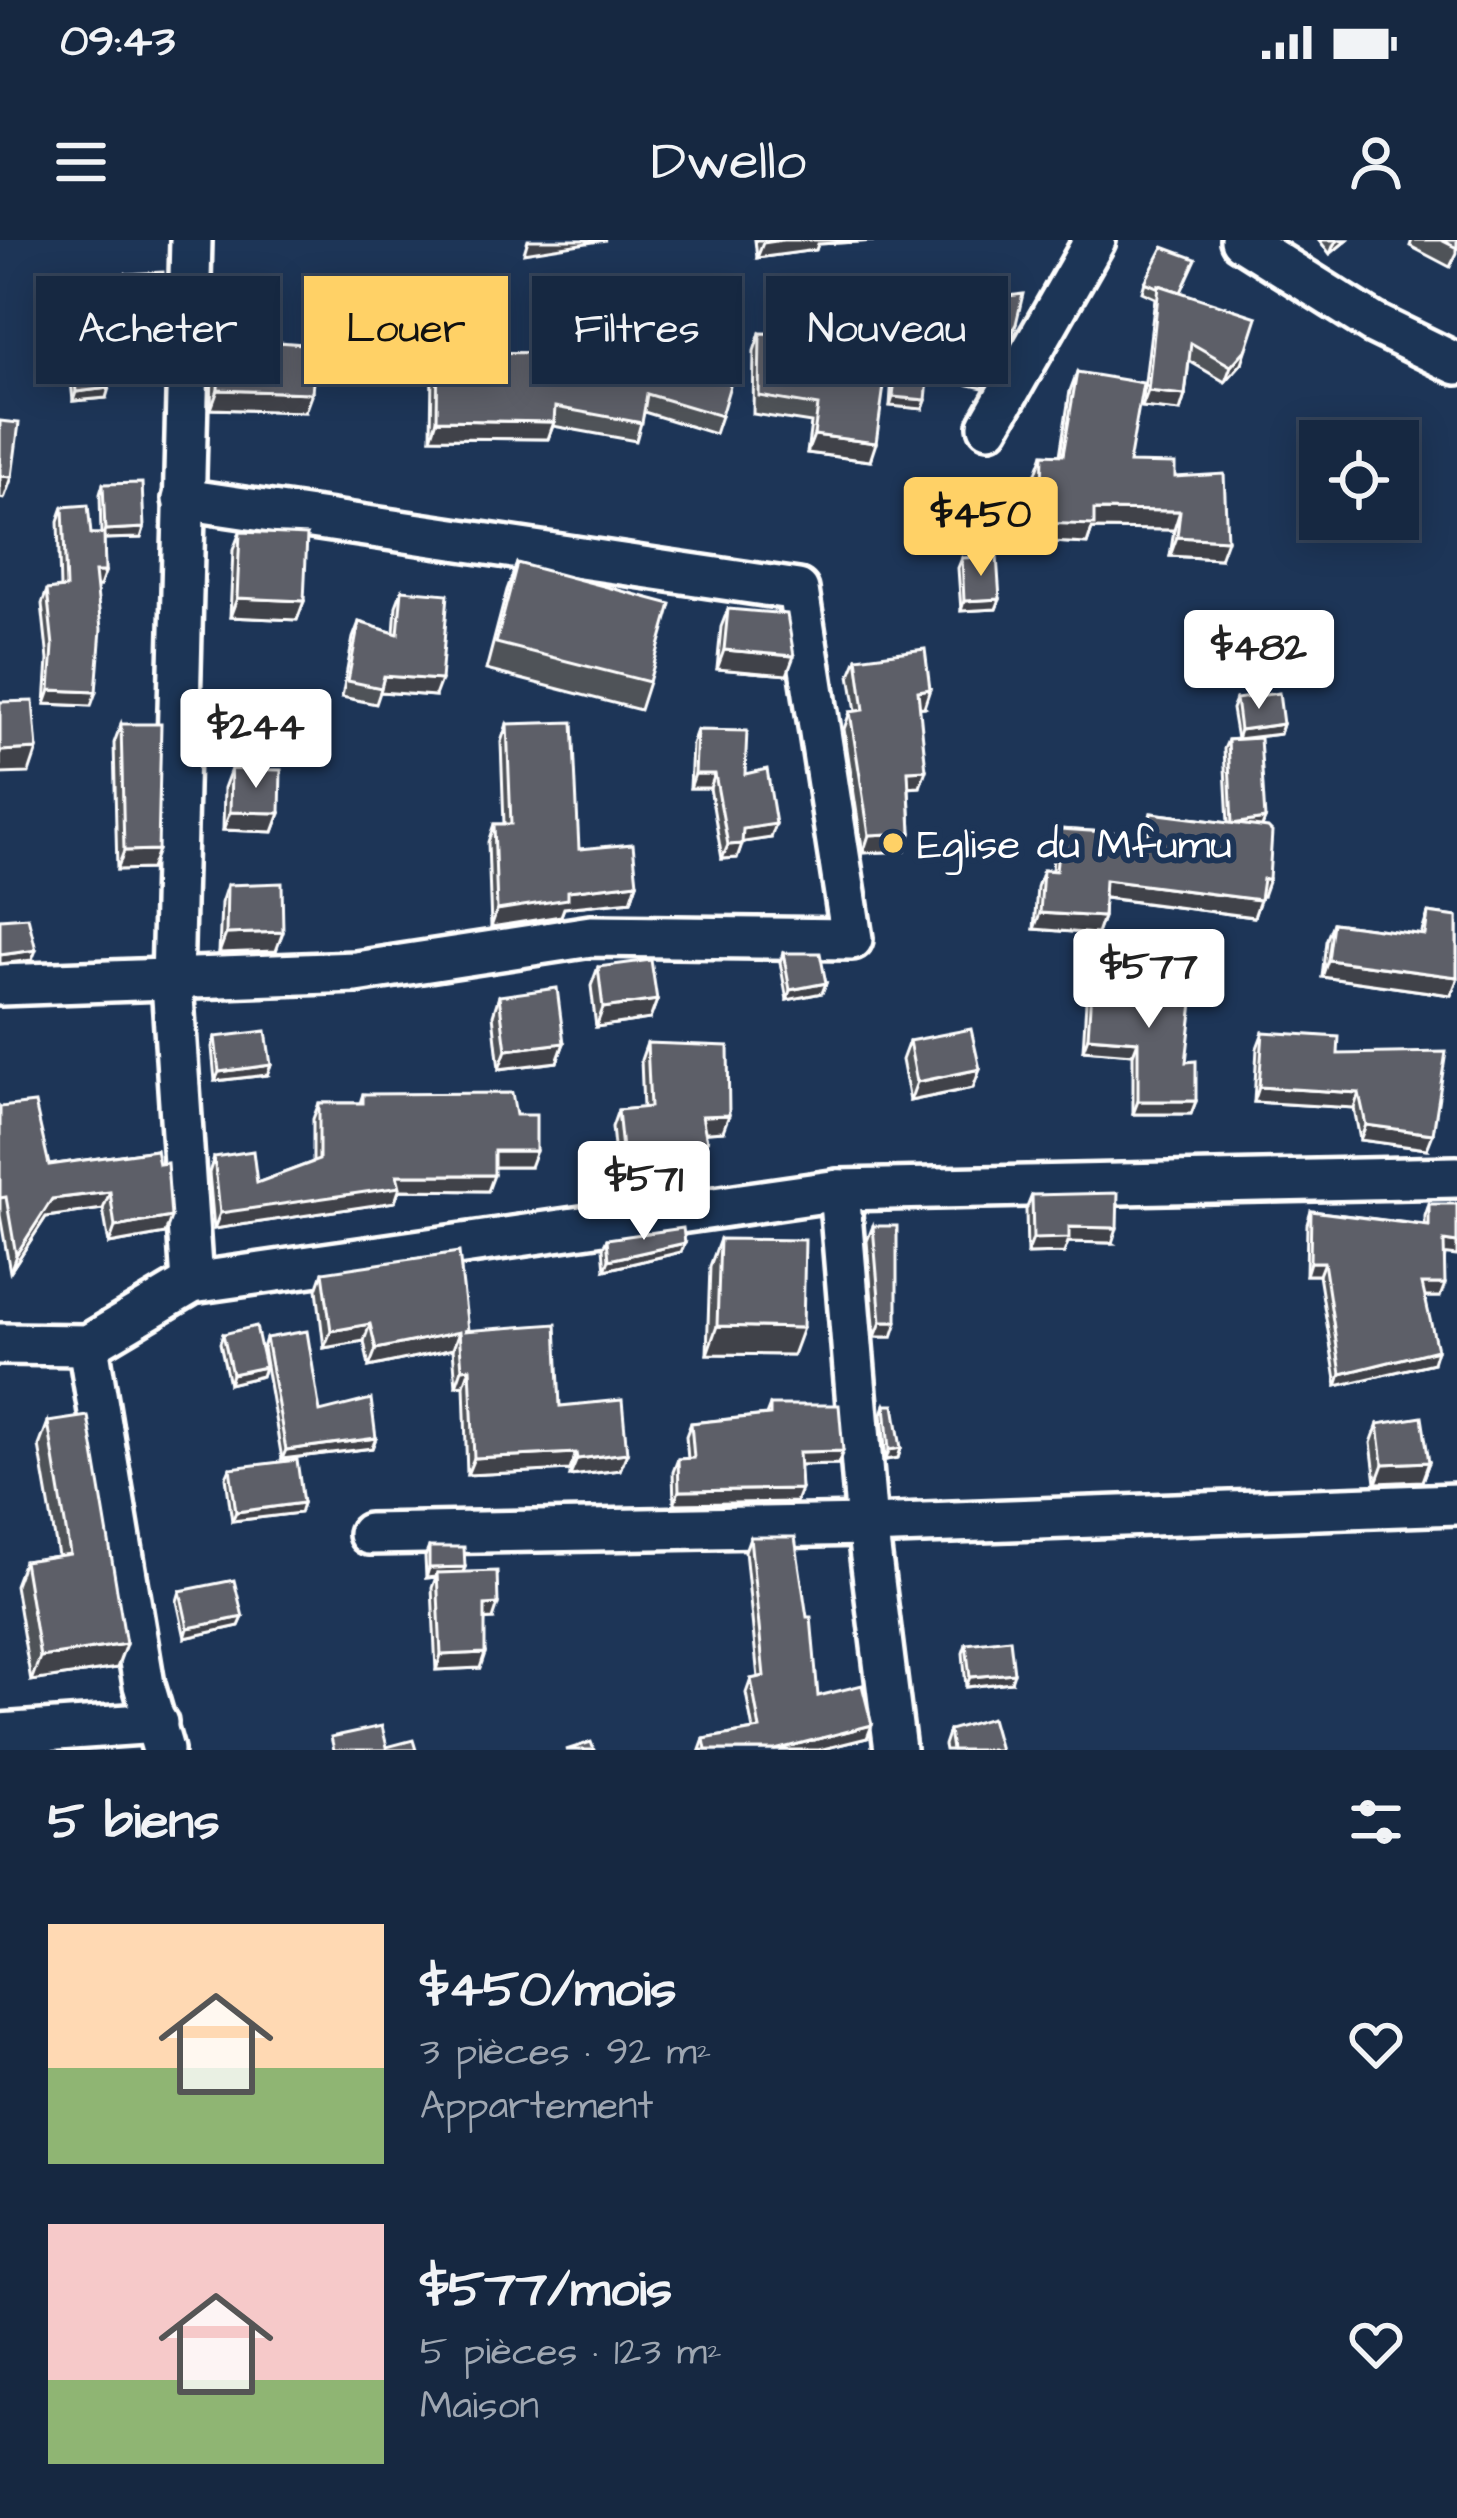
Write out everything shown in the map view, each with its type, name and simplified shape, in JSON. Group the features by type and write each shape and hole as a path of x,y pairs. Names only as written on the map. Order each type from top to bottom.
{"street":[{"path":"191,240 172,982 193,1283"},
{"path":"989,426 1095,240"},
{"path":"1241,240 1373,323 1457,364"},
{"path":"0,985 356,972 591,936 852,939 798,590 183,499"},
{"path":"0,1344 88,1345 193,1283 839,1190 1457,1177"},
{"path":"839,1190 867,1525 895,1750"},
{"path":"0,1734 160,1736 144,1685 88,1345"},
{"path":"369,1534 867,1525 1457,1504"}],"building":[{"path":"1163,247 1196,259 1181,292 1145,282"},
{"path":"163,272 163,276 126,276"},
{"path":"1159,285 1257,317 1247,348 1231,366 1191,343 1185,395 1148,391"},
{"path":"1023,294 1008,338 1008,296"},
{"path":"760,333 766,333 766,384 884,386 876,443 814,435 818,406 759,396"},
{"path":"280,342 304,344 304,384 313,384 312,393 218,390 218,384 280,384"},
{"path":"508,353 532,353 532,384 730,384 721,416 647,394 642,423 555,407 554,422 437,420 438,384 508,384"},
{"path":"1077,372 1143,383 1129,463 1175,464 1175,477 1224,474 1227,540 1177,537 1180,511 1094,510 1094,525 1041,523 1043,454 1063,455"},
{"path":"75,384 109,384 109,388 76,392"},
{"path":"894,384 928,384 926,400 893,397"},
{"path":"0,421 19,423 12,477 0,476"},
{"path":"142,483 144,528 105,530 103,484"},
{"path":"88,505 91,534 104,534 105,572 95,572 101,629 96,692 50,690 53,646 47,590 66,588 63,507"},
{"path":"240,532 307,535 304,601 237,598"},
{"path":"997,556 1000,599 964,601 962,558"},
{"path":"517,563 671,604 649,682 496,643"},
{"path":"402,590 448,594 441,680 384,676 381,688 348,681 359,622 398,634"},
{"path":"728,609 787,614 794,656 724,650"},
{"path":"925,649 930,689 918,691 926,770 908,771 911,833 869,835 850,712 864,710 857,658"},
{"path":"1279,693 1283,724 1240,730 1236,699"},
{"path":"33,701 37,749 0,751 0,702"},
{"path":"573,722 579,849 633,844 637,883 568,891 568,899 497,910 494,824 511,824 507,724"},
{"path":"121,724 161,724 158,850 124,851"},
{"path":"697,730 747,731 745,774 767,769 776,824 743,829 742,844 728,845 715,774 695,774"},
{"path":"1260,738 1265,819 1232,824 1228,740"},
{"path":"231,769 281,770 280,813 230,812"},
{"path":"1151,813 1268,828 1272,832 1269,879 1263,879 1260,900 1105,880 1103,917 1040,913 1043,870 1056,871 1060,829 1148,835"},
{"path":"282,883 283,932 226,934 227,885"},
{"path":"1428,913 1457,917 1457,977 1328,960 1333,923 1425,935"},
{"path":"28,917 36,950 0,955 0,919"},
{"path":"783,953 820,953 826,983 790,990"},
{"path":"651,960 657,1000 603,1008 598,967"},
{"path":"1092,973 1195,986 1186,1062 1196,1061 1196,1101 1138,1101 1138,1041 1088,1037"},
{"path":"557,988 564,1043 506,1050 499,996"},
{"path":"971,1029 980,1069 917,1082 909,1041"},
{"path":"266,1031 271,1065 219,1072 215,1037"},
{"path":"1263,1032 1339,1037 1338,1054 1446,1052 1433,1134 1366,1125 1359,1093 1259,1087"},
{"path":"647,1043 728,1046 729,1115 702,1116 707,1141 679,1148 681,1172 625,1180 618,1110 650,1107"},
{"path":"512,1093 516,1115 536,1115 536,1151 494,1151 494,1175 397,1175 400,1187 220,1213 214,1157 253,1151 257,1183 319,1160 319,1103 363,1103 363,1094"},
{"path":"35,1103 49,1165 156,1150 159,1164 167,1163 171,1217 115,1227 110,1192 52,1199 16,1255 6,1197 0,1198 0,1107"},
{"path":"1118,1193 1117,1228 1069,1227 1069,1238 1033,1239 1032,1195"},
{"path":"1429,1204 1457,1204 1457,1243 1444,1241 1445,1284 1422,1284 1437,1350 1341,1374 1324,1262 1310,1262 1311,1211 1429,1226"},
{"path":"873,1226 897,1226 897,1322 881,1322"},
{"path":"683,1228 685,1243 609,1260 607,1239"},
{"path":"720,1239 805,1240 803,1328 717,1326"},
{"path":"459,1252 468,1330 463,1331 556,1324 560,1406 622,1400 627,1453 577,1459 576,1453 474,1458 470,1368 462,1369 459,1332 376,1349 370,1324 331,1331 323,1272"},
{"path":"256,1326 265,1367 232,1374 223,1334"},
{"path":"307,1331 320,1412 371,1399 376,1438 286,1450 266,1338"},
{"path":"770,1405 839,1405 843,1451 799,1452 801,1489 679,1491 678,1459 694,1458 691,1423 770,1415"},
{"path":"885,1405 894,1405 901,1448 889,1450"},
{"path":"88,1416 126,1644 40,1657 24,1561 70,1554 48,1422"},
{"path":"1422,1417 1429,1462 1383,1464 1378,1424"},
{"path":"297,1460 303,1503 236,1512 230,1468"},
{"path":"750,1537 795,1537 807,1617 811,1617 818,1696 862,1685 872,1725 775,1750 706,1750 704,1739 760,1729 751,1679 764,1676"},
{"path":"429,1547 464,1547 465,1567 429,1568"},
{"path":"497,1571 498,1604 485,1605 485,1653 441,1655 437,1573"},
{"path":"234,1580 243,1617 188,1628 180,1591"},
{"path":"1010,1639 1014,1673 970,1677 966,1644"},
{"path":"991,1718 1000,1750 952,1750 949,1730"},
{"path":"382,1726 387,1747 413,1740 416,1750 334,1750 331,1737"},
{"path":"591,1742 594,1750 566,1750"}],"place":[{"name":"Eglise du Mfumu","path":"893,843"}]}
